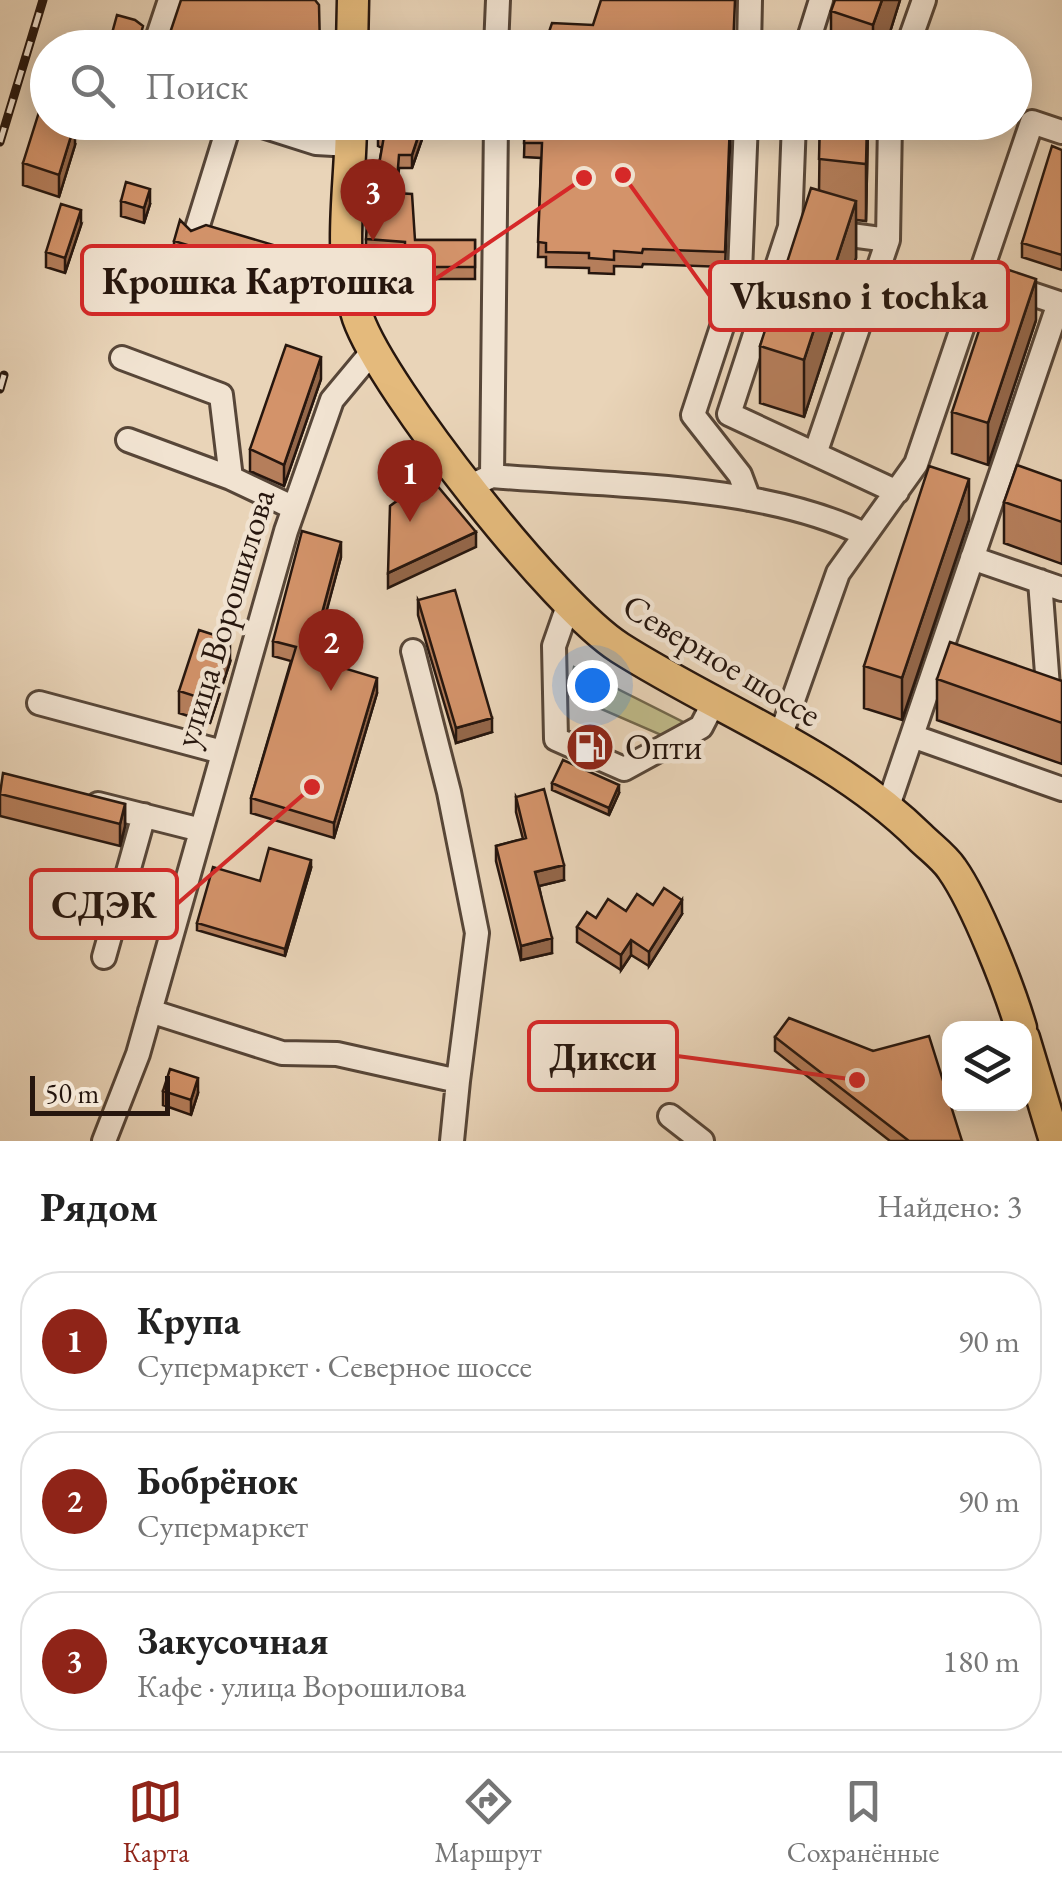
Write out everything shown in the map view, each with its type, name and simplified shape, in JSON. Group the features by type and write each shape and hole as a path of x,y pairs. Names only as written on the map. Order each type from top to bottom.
{"main road":[{"path":"352,30 353,0"},
{"path":"351,140 345,235 357,316 372,352"},
{"name":"Северное шоссе","path":"372,352 481,481 568,606 619,648 780,737 888,806 952,869 1011,993 1020,1021"},
{"path":"1032,1064 1056,1141"}],"street":[{"path":"160,30 170,0"},
{"path":"497,30 498,0"},
{"path":"749,30 750,0"},
{"path":"812,30 821,0"},
{"path":"914,30 924,0"},
{"path":"1032,121 1062,132"},
{"path":"194,238 224,140"},
{"path":"495,140 481,481 749,499 797,508 864,534"},
{"path":"745,140 740,272 693,415 740,475 749,499"},
{"path":"793,140 790,226 730,414 896,492"},
{"path":"815,454 888,240 890,140"},
{"path":"780,737 838,573 896,492 924,467 1018,140"},
{"path":"790,226 888,240"},
{"path":"888,806 912,736 945,664 985,488 1060,299 981,277"},
{"name":"улица Ворошилова","path":"104,1141 150,1012 294,508 332,400 372,352"},
{"path":"122,358 221,394 231,478"},
{"path":"128,440 231,478 294,508"},
{"path":"972,558 1051,585 1051,701 1018,690"},
{"path":"568,606 554,646 556,739 624,769 700,727 715,700"},
{"path":"412,651 449,792 477,933 452,1141"},
{"path":"39,703 222,752"},
{"path":"912,736 1062,788"},
{"path":"72,797 201,830"},
{"path":"104,957 144,816"},
{"path":"150,1012 282,1052 337,1054 458,1082"},
{"path":"670,1116 702,1141"}],"shaded area":[{"path":"574,667 687,724 661,735 569,695"}],"building":[{"path":"181,0 315,0 319,5 320,30 171,30"},
{"path":"601,0 735,0 734,30 550,30 552,23 593,25"},
{"path":"835,0 882,0 873,25 831,11"},
{"path":"117,15 143,26 142,30 113,30"},
{"path":"30,140 70,140 59,175 23,163"},
{"path":"383,140 417,140 412,155 399,155 396,193 412,194 415,240 475,240 475,267 405,267 405,242 366,239 369,191 376,182"},
{"path":"729,140 725,252 614,251 614,260 589,258 589,253 546,252 546,243 538,242 542,143 524,143"},
{"path":"820,140 867,140 866,164 819,159"},
{"path":"1052,146 1062,150 1062,255 1022,243"},
{"path":"126,182 150,189 144,208 121,201"},
{"path":"811,188 856,201 804,360 760,346"},
{"path":"61,204 81,210 65,258 46,252"},
{"path":"180,220 191,231 206,225 327,261 320,285 174,241"},
{"path":"1000,267 1036,279 988,423 952,412"},
{"path":"286,345 321,357 284,465 250,449"},
{"path":"1017,465 1062,481 1062,522 1004,502"},
{"path":"929,466 969,479 902,678 864,666"},
{"path":"430,477 476,532 388,573 390,506"},
{"path":"302,531 341,542 310,658 377,678 334,823 251,798 296,647 273,641"},
{"path":"455,590 492,718 456,728 418,600"},
{"path":"199,630 230,640 210,701 179,691"},
{"path":"950,642 1062,681 1062,723 937,679"},
{"path":"563,760 619,785 609,808 552,783"},
{"path":"3,773 125,804 120,824 0,794"},
{"path":"544,789 564,865 535,872 552,938 521,946 496,846 526,838 516,797"},
{"path":"269,848 311,860 285,949 197,923 213,867 260,881"},
{"path":"664,888 682,900 649,952 631,940 621,955 577,927 587,912 596,918 608,899 626,911 637,894 653,905"},
{"path":"789,1018 873,1051 929,1036 942,1077 942,1111 953,1111 962,1141 909,1141 775,1037"},
{"path":"170,1069 198,1078 191,1100 163,1091"}],"railway":[{"path":"34,30 43,0"},
{"path":"0,142 30,43"},
{"path":"0,389 4,375"}],"place":[{"name":"Vkusno i tochka","path":"623,175"},
{"name":"Крошка Картошка","path":"584,178"},
{"name":"Закусочная","path":"373,241"},
{"name":"Крупа","path":"410,522"},
{"name":"Бобрёнок","path":"331,691"},
{"name":"Опти","path":"590,747"},
{"name":"СДЭК","path":"312,787"},
{"name":"Дикси","path":"857,1080"}]}
